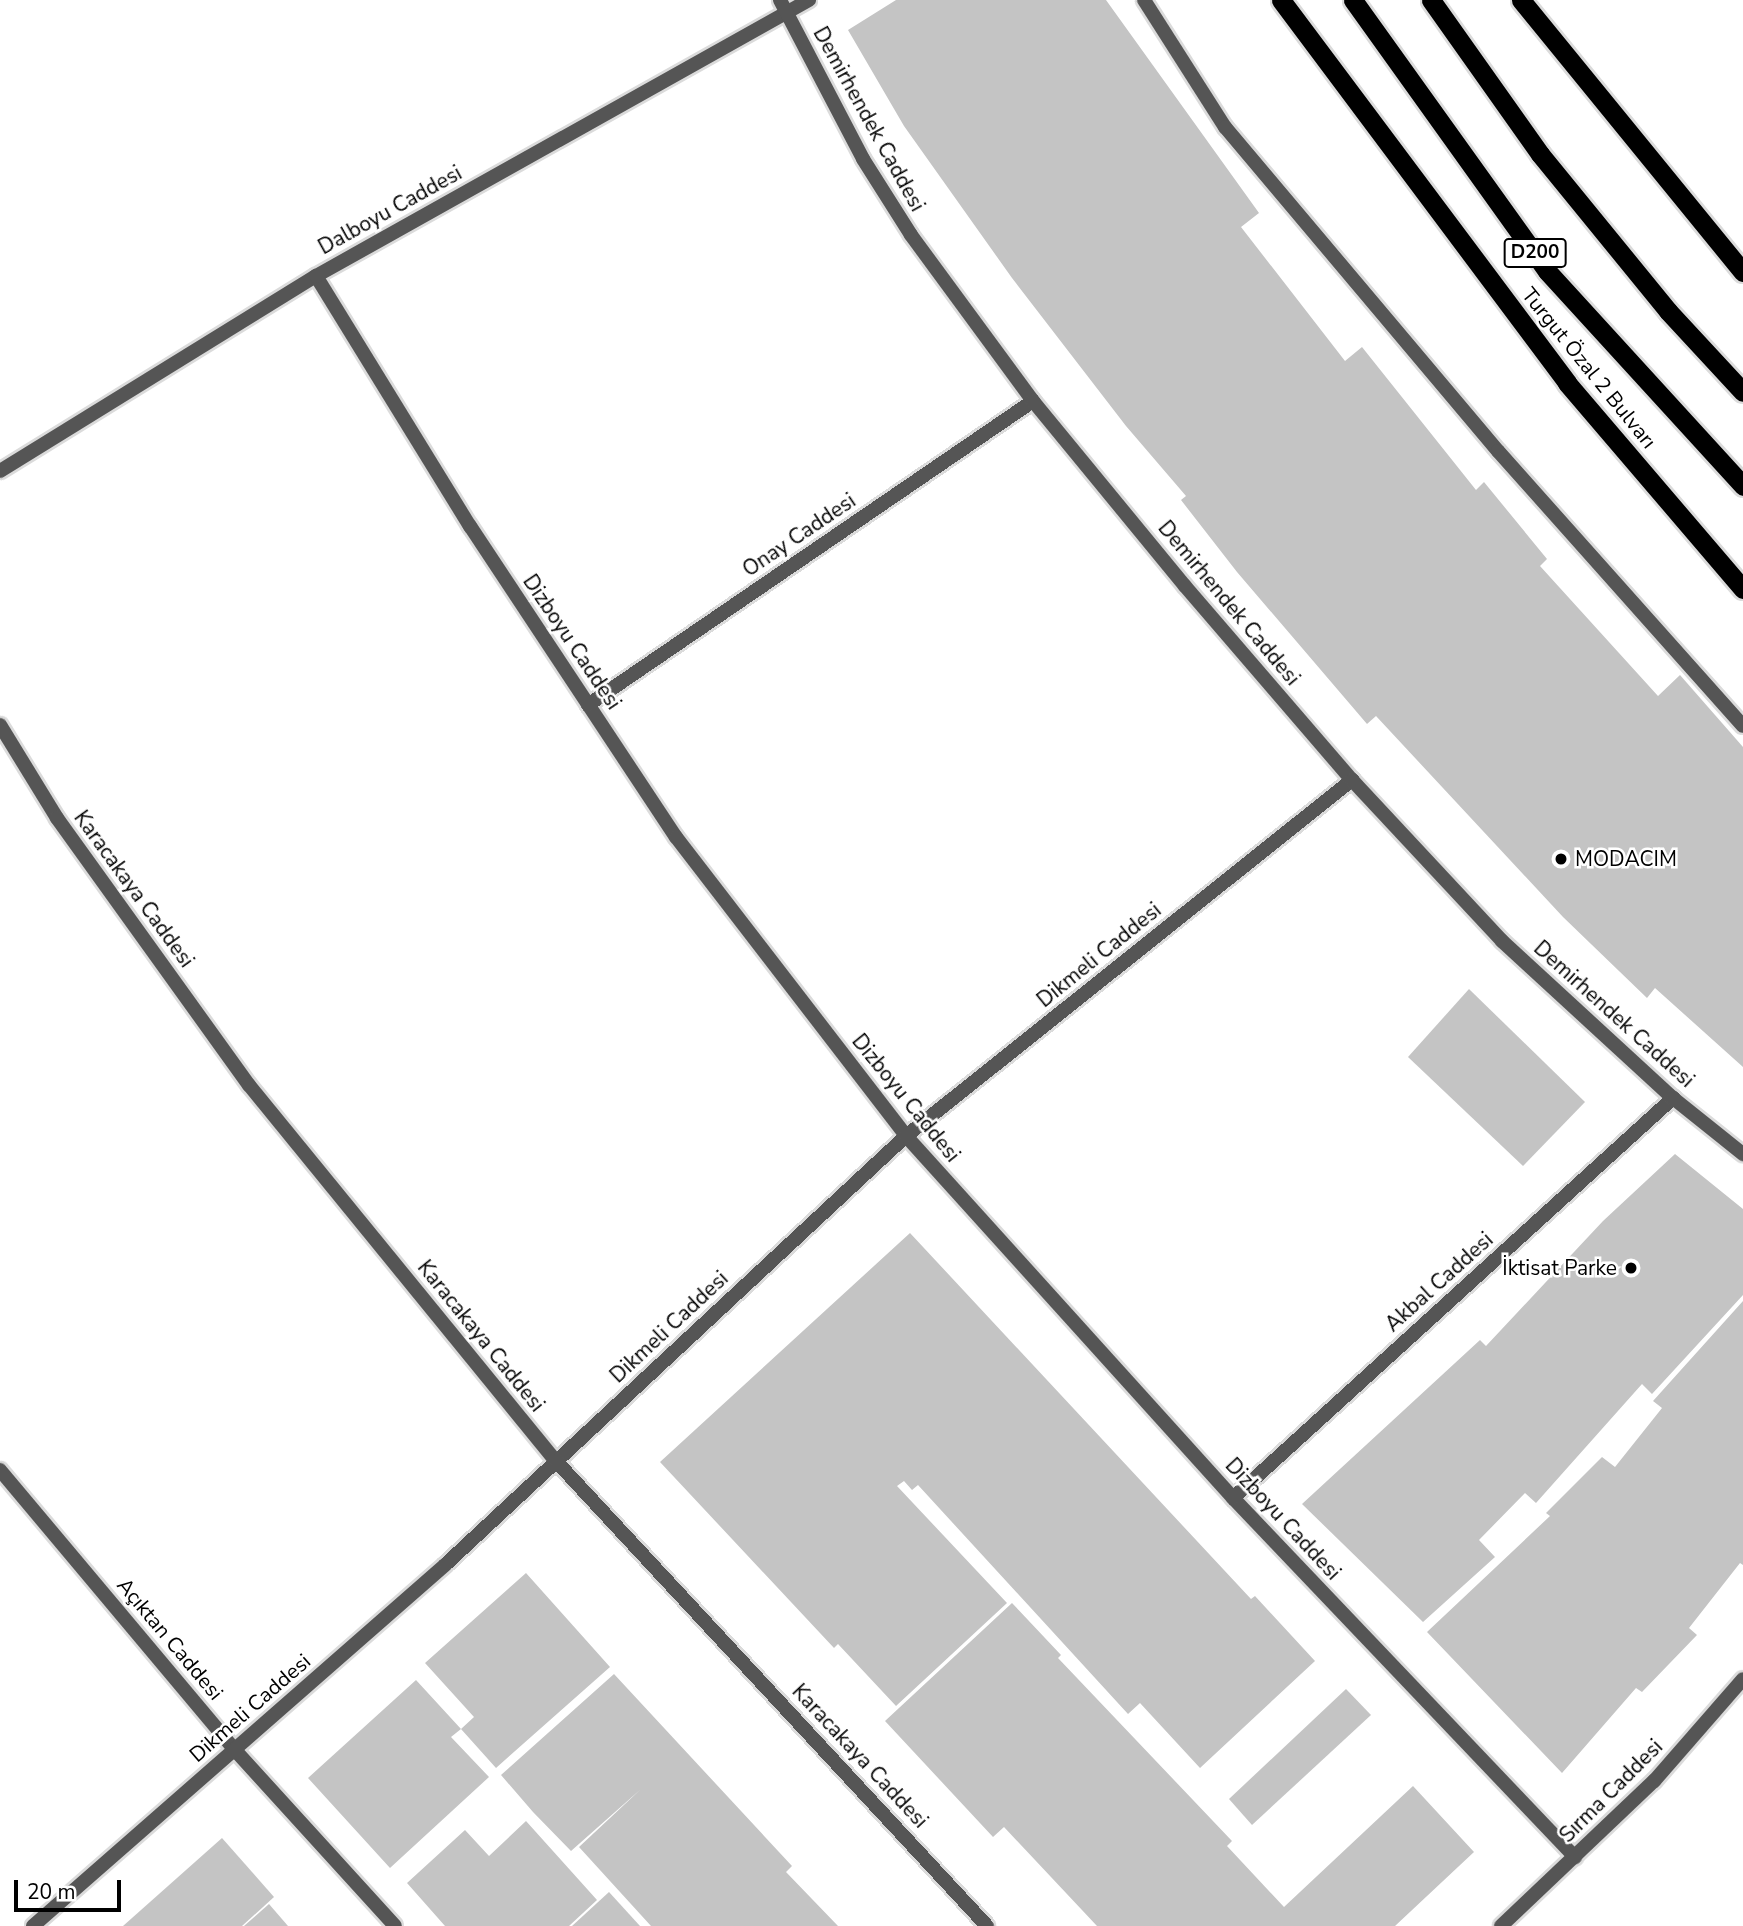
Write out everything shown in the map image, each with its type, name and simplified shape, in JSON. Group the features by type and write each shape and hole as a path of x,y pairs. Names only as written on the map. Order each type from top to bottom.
{"highway":[{"name":"Turgut Özal 2 Bulvarı","path":"1281,0 1567,383 1743,589"},
{"name":"Turgut Özal 2 Bulvarı","path":"1353,0 1547,271 1743,485"},
{"path":"1431,0 1540,154 1668,311 1743,392"},
{"path":"1521,0 1743,272"}],"street":[{"name":"Dalboyu Caddesi","path":"0,471 316,275 783,7 809,0"},
{"path":"1144,0 1225,127 1498,450 1743,726"},
{"name":"Demirhendek Caddesi","path":"783,7 863,159 911,235 1033,401 1352,780 1502,941 1673,1098 1743,1154"},
{"name":"Dizboyu Caddesi","path":"316,275 470,526 676,837 906,1136 1233,1498 1576,1857"},
{"name":"Onay Caddesi","path":"588,705 1033,401"},
{"name":"Karacakaya Caddesi","path":"0,726 57,818 249,1085 556,1461 987,1926"},
{"name":"Dikmeli Caddesi","path":"33,1926 556,1461 906,1136 1352,780"},
{"name":"Akbal Caddesi","path":"1233,1498 1673,1098"},
{"name":"Açıktan Caddesi","path":"0,1470 234,1749 395,1926"},
{"name":"Sırma Caddesi","path":"1501,1926 1654,1781 1743,1679"}],"building":[{"path":"896,0 1106,0 1259,213 1241,227 1345,361 1362,347 1476,490 1484,482 1547,559 1540,566 1658,696 1680,675 1743,747 1743,1067 1655,988 1647,998 1563,917 1376,716 1367,724 1237,572 1181,500 1186,496 1126,426 1012,278 904,126 848,30"},
{"path":"1469,989 1585,1102 1523,1166 1408,1057"},
{"path":"1675,1154 1743,1209 1743,1295 1652,1394 1642,1384 1536,1503 1525,1493 1479,1540 1495,1557 1423,1622 1302,1504 1480,1340 1486,1346 1603,1221"},
{"path":"910,1233 1251,1599 1255,1596 1315,1661 1200,1768 1140,1703 1128,1714 918,1485 912,1490 904,1481 897,1486 1007,1603 896,1706 838,1644 834,1648 660,1462"},
{"path":"1743,1301 1743,1565 1740,1563 1689,1628 1697,1635 1642,1692 1636,1688 1562,1773 1427,1632 1550,1516 1546,1513 1602,1457 1615,1467 1662,1408 1653,1401"},
{"path":"526,1573 610,1667 496,1768 461,1729 474,1717 425,1663"},
{"path":"1012,1603 1061,1655 1058,1658 1232,1841 1227,1846 1284,1907 1413,1786 1474,1852 1395,1926 1097,1926 1004,1827 993,1837 885,1721"},
{"path":"614,1674 792,1866 786,1872 838,1926 651,1926 579,1847 641,1789 571,1851 533,1812 501,1775"},
{"path":"416,1680 461,1729 451,1737 489,1777 390,1868 308,1778"},
{"path":"1346,1689 1371,1715 1252,1825 1229,1799"},
{"path":"526,1821 597,1900 569,1926 445,1926 407,1883 465,1830 489,1856"},
{"path":"222,1838 274,1897 242,1926 123,1926"},
{"path":"609,1892 640,1926 572,1926"},
{"path":"269,1904 288,1926 244,1926"}],"place":[{"name":"MODACIM","path":"1561,859"},
{"name":"İktisat Parke","path":"1631,1268"}]}
